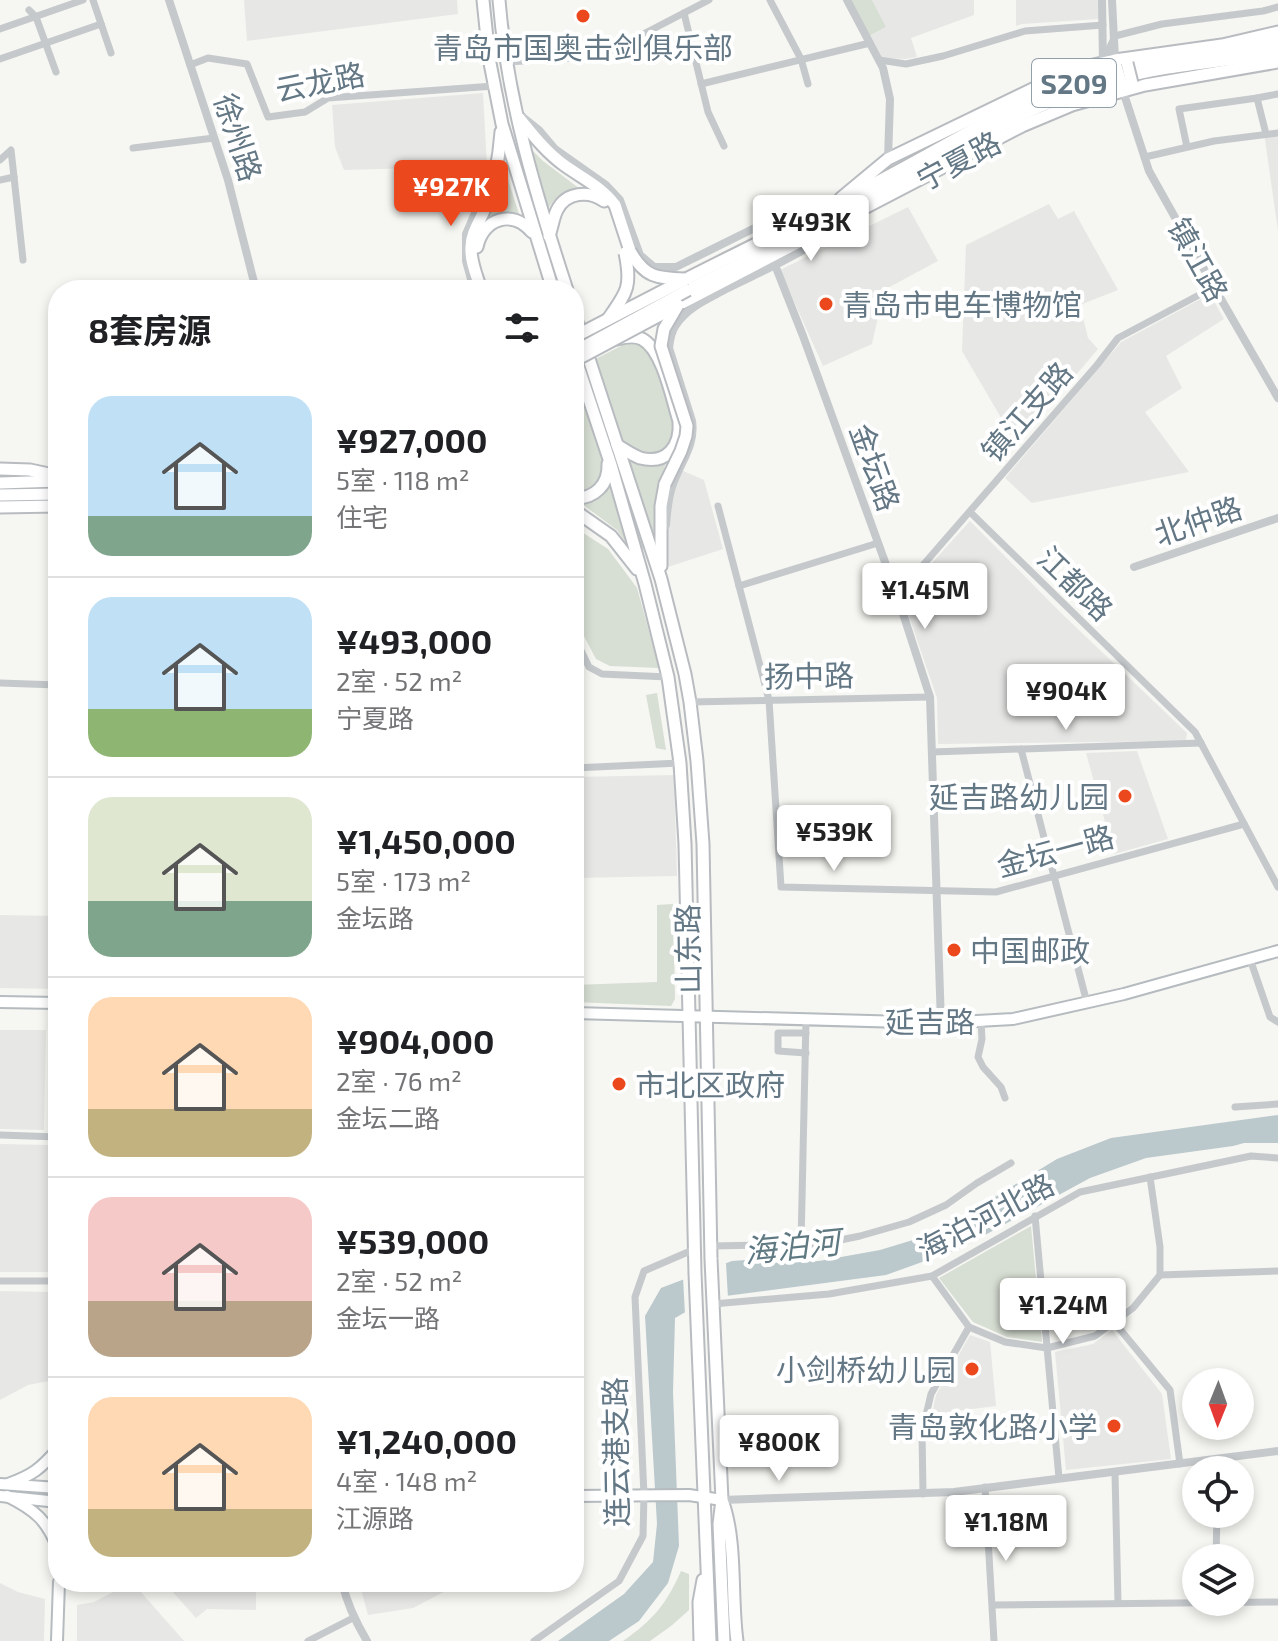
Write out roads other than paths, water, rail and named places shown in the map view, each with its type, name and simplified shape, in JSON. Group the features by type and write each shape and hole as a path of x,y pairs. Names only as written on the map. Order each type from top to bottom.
{"main road":[{"path":"483,0 487,49 502,124 550,280"},
{"path":"499,0 515,113 564,280"},
{"name":"宁夏路","path":"835,203 888,159 1072,70 1222,45 1278,32"},
{"name":"S209","path":"584,347 835,203 1013,108 1082,80 1174,57 1278,43"},
{"name":"S209","path":"584,332 608,319 688,289 1050,102 1130,75 1278,52"},
{"name":"镇江路","path":"1116,90 1122,62"},
{"name":"宁夏路","path":"584,355 678,305 688,289 846,219 1022,126 1116,90 1278,62"},
{"path":"1096,68 1116,90"},
{"path":"515,113 553,156 601,190 615,205 628,252 630,275 621,301 608,319"},
{"path":"478,280 470,246 495,178 502,124"},
{"path":"549,237 558,207 565,200 586,193 594,194 609,206 628,252 637,264 647,273 688,289"},
{"path":"484,280 476,252 480,235 485,229 498,220 515,220 529,227 536,237"},
{"path":"661,579 661,506 665,484 686,436 687,426 661,346 664,329 678,305"},
{"path":"612,340 637,337 650,346 658,356 679,421 677,441 667,455 658,459 638,457 617,445"},
{"name":"山东路","path":"584,344 661,579 685,674 697,761 703,844 711,1246 722,1500 719,1524 724,1641"},
{"name":"山东路","path":"584,384 645,584 668,677 680,763 685,844 696,1311 710,1641"},
{"path":"584,498 604,484 609,470 607,455"},
{"path":"0,469 30,470 48,476"},
{"path":"0,483 48,480"},
{"path":"0,495 48,494"},
{"path":"0,507 48,506"},
{"path":"584,517 611,536 645,584"},
{"name":"延吉路","path":"584,1013 981,1022 1021,1018 1087,1003 1278,951"},
{"path":"0,1002 48,1003"},
{"path":"4,1484 36,1472 48,1459"},
{"path":"4,1484 48,1487"},
{"path":"584,1496 689,1495 722,1500"},
{"path":"4,1496 48,1501"},
{"path":"4,1496 36,1513 48,1527"},
{"name":"山东路","path":"722,1500 730,1522 737,1641"},
{"name":"山东路","path":"700,1641 699,1602 707,1559"},
{"path":"57,1641 59,1592"}],"street":[{"path":"0,29 83,0"},
{"path":"93,0 111,53"},
{"name":"徐州路","path":"169,0 228,180 253,280"},
{"path":"506,62 601,56 709,0"},
{"path":"770,0 801,59 808,84"},
{"path":"847,0 883,68 890,99 888,159"},
{"path":"1096,68 1103,25 1102,0"},
{"name":"镇江路","path":"1112,0 1115,36 1122,62"},
{"path":"1096,68 1115,36 1162,24 1278,7"},
{"path":"29,10 36,17 56,72"},
{"path":"684,13 708,112 724,146"},
{"path":"0,59 101,24"},
{"path":"879,60 906,64 1025,31 1103,25"},
{"path":"701,84 870,43"},
{"name":"云龙路","path":"190,65 208,58 247,64 268,117 305,112 328,98 494,86"},
{"name":"镇江路","path":"1116,90 1130,115 1149,171 1278,398"},
{"path":"1187,147 1179,109 1278,94"},
{"path":"1257,98 1266,134"},
{"path":"515,113 539,130 555,149 606,185 620,200 640,255 654,267 680,265 799,206 835,203"},
{"path":"1145,157 1214,141 1278,133"},
{"path":"133,148 214,138"},
{"path":"0,160 11,150 23,260"},
{"path":"0,180 14,177"},
{"path":"471,280 466,261 466,234 485,190 495,178"},
{"path":"661,579 672,487 694,432 669,348 675,326 695,306 824,237 846,219"},
{"name":"金坛路","path":"775,265 897,595 930,697 941,1023"},
{"path":"662,268 656,281 658,294 667,316 680,320"},
{"name":"镇江支路","path":"897,595 1118,338 1214,287"},
{"name":"金坛一路","path":"718,506 769,700 781,887 996,892 1244,824"},
{"name":"江都路","path":"970,512 1195,732 1278,887"},
{"name":"北仲路","path":"1134,567 1278,518"},
{"path":"584,523 627,555"},
{"path":"739,586 878,543"},
{"path":"584,657 589,667 602,674 668,677"},
{"path":"0,683 48,685"},
{"name":"扬中路","path":"690,702 930,697"},
{"path":"932,752 1201,743"},
{"path":"1021,749 1087,1003"},
{"path":"584,768 680,763"},
{"path":"1250,959 1270,1017 1278,1022"},
{"path":"801,1244 806,1019"},
{"path":"981,1022 982,1039 978,1057 1001,1087 1005,1098"},
{"path":"806,1033 778,1033 778,1051 806,1053"},
{"path":"1235,1107 1278,1104"},
{"path":"0,1135 48,1137"},
{"name":"海泊河北路","path":"713,1304 829,1294 932,1276 1080,1192 1251,1156 1278,1158"},
{"path":"711,1246 821,1244 860,1236 909,1222 946,1205 1011,1163"},
{"path":"932,1276 969,1327 1005,1342 1047,1348 1095,1336 1133,1308 1160,1275 1160,1247 1150,1177"},
{"path":"1035,1216 1059,1478"},
{"name":"连云港支路","path":"534,1641 619,1581 643,1536 635,1297 644,1271 695,1249"},
{"path":"1160,1275 1278,1271"},
{"path":"0,1281 48,1281"},
{"path":"722,1500 923,1494 1180,1464 1170,1390 1114,1322"},
{"path":"923,1494 922,1432 931,1394 969,1327"},
{"path":"1240,1456 1278,1451"},
{"path":"1115,1473 1118,1603"},
{"path":"985,1487 994,1641"},
{"path":"344,1592 353,1618 367,1641"},
{"path":"993,1605 1182,1602"},
{"path":"1254,1602 1278,1602"},
{"path":"308,1641 353,1618"}],"place":[{"name":"青岛市国奥击剑俱乐部","path":"583,16"},
{"name":"青岛市电车博物馆","path":"826,304"},
{"name":"延吉路幼儿园","path":"1125,796"},
{"name":"中国邮政","path":"954,950"},
{"name":"市北区政府","path":"619,1084"},
{"name":"小剑桥幼儿园","path":"972,1369"},
{"name":"青岛敦化路小学","path":"1114,1426"}],"water label":[{"name":"海泊河","path":"792,1245"}]}
